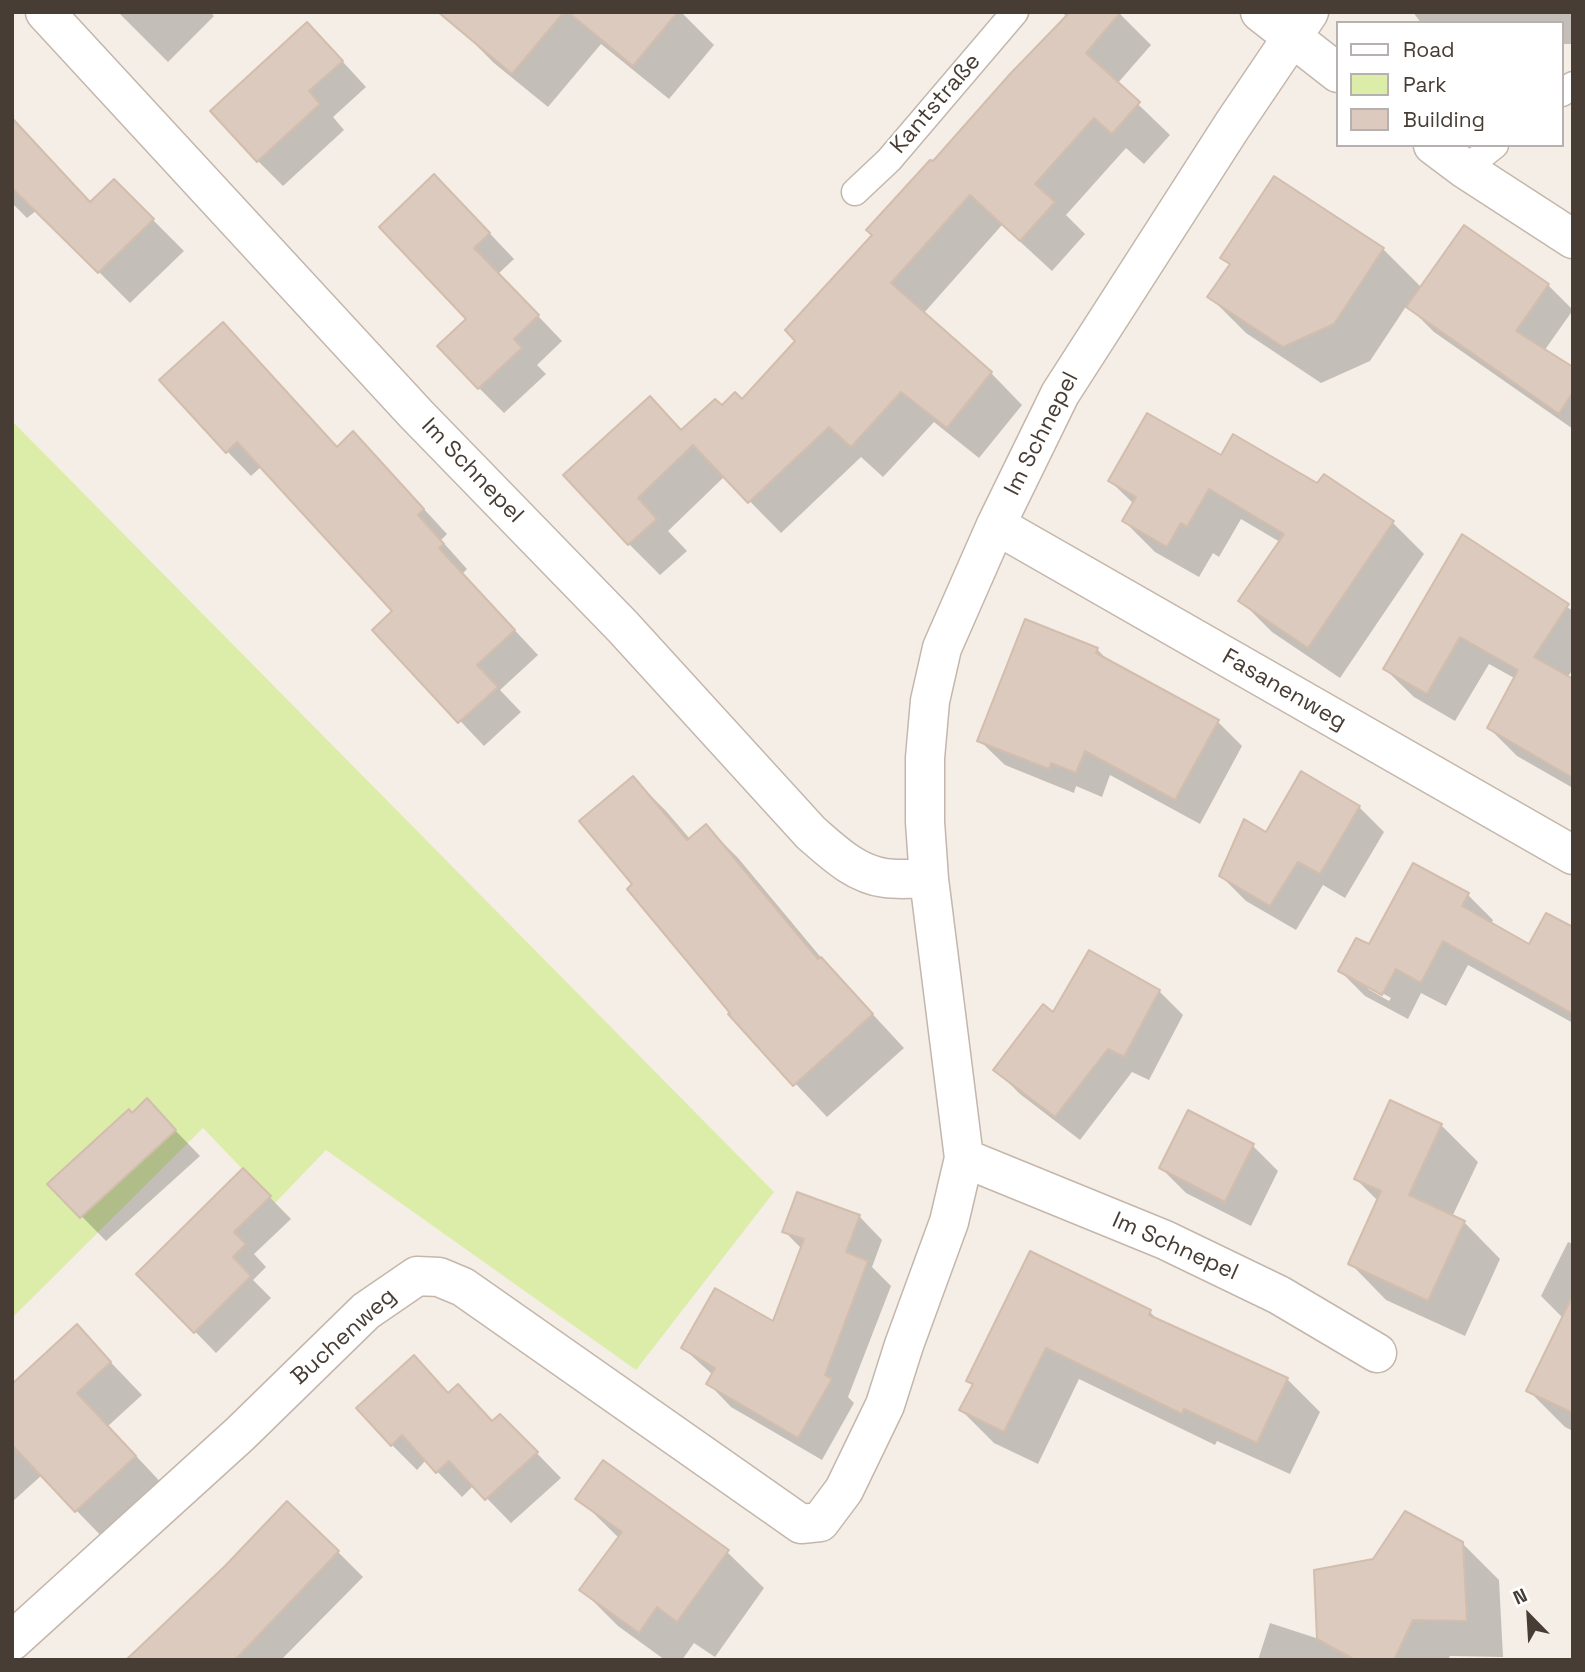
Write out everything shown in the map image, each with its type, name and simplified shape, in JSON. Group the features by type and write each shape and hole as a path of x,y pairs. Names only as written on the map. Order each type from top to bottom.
{"street":[{"name":"Im Schnepel","path":"45,12 416,414 623,627 811,834 840,859 862,872 884,878 929,879"},
{"path":"1259,12 1300,25 1336,70"},
{"name":"Im Schnepel","path":"820,1522 844,1490 885,1405 949,1222 964,1158 929,879 925,822 925,758 930,701 942,648 996,525 1060,394 1300,25"},
{"path":"1436,147 1573,239"},
{"name":"Fasanenweg","path":"996,525 1573,855"},
{"name":"Im Schnepel","path":"964,1158 1165,1240 1279,1295 1377,1353"},
{"name":"Buchenweg","path":"12,1641 240,1434 366,1311 417,1276 439,1277 463,1287 801,1524 820,1522"}],"lane":[{"name":"Kantstraße","path":"855,192 889,160 1015,12"},
{"path":"1465,169 1492,147"}],"green space":[{"path":"12,421 774,1192 636,1370 326,1150 275,1203 203,1128 12,1318"}],"building":[{"path":"438,12 564,12 512,74"},
{"path":"568,12 678,12 633,66"},
{"path":"1070,12 1121,12 1086,53 1140,102 1112,134 1094,118 1035,184 1055,202 1020,241 970,195 891,283 992,372 947,428 901,392 851,447 829,427 748,503 693,445 638,498 657,519 628,545 563,475 650,396 681,430 715,399 722,405 735,392 742,399 795,341 785,330 872,235 866,230"},
{"path":"307,22 343,61 309,91 320,104 257,162 210,111"},
{"path":"12,118 90,202 114,179 154,219 98,273 12,188"},
{"path":"434,174 490,233 474,248 539,315 514,339 522,348 478,389 437,346 466,319 379,227"},
{"path":"1274,176 1384,248 1334,324 1283,347 1207,297 1230,264 1220,258"},
{"path":"1464,225 1549,284 1516,331 1573,367 1573,392 1559,414 1406,307"},
{"path":"223,322 337,447 353,431 424,509 418,515 444,544 439,548 515,630 477,665 498,687 458,723 372,630 392,611 237,442 226,453 159,380"},
{"path":"1147,413 1221,455 1233,434 1317,483 1324,474 1394,521 1308,648 1238,601 1284,534 1209,489 1187,527 1181,523 1167,547 1122,521 1136,497 1108,481"},
{"path":"1462,534 1569,604 1534,657 1573,679 1573,778 1487,728 1518,670 1460,637 1427,694 1383,669"},
{"path":"1025,619 1098,648 1096,653 1219,720 1175,800 1085,751 1076,773 1051,763 1049,769 977,741"},
{"path":"1301,771 1360,806 1320,874 1298,862 1270,906 1219,876 1244,819 1266,832"},
{"path":"633,776 687,840 706,824 818,959 821,957 873,1014 793,1086 728,1014 730,1013 627,889 632,884 579,821"},
{"path":"1413,863 1469,893 1462,906 1529,944 1546,913 1573,927 1573,1014 1443,941 1421,983 1396,969 1382,995 1338,971 1356,938 1369,944"},
{"path":"1089,950 1160,990 1124,1057 1108,1049 1055,1117 993,1070 1043,1004 1053,1012"},
{"path":"147,1098 176,1130 80,1218 47,1184 129,1109 132,1113"},
{"path":"1390,1100 1442,1124 1409,1195 1465,1221 1428,1301 1348,1264 1381,1191 1354,1179"},
{"path":"1188,1110 1254,1144 1225,1202 1159,1168"},
{"path":"243,1168 271,1196 234,1232 246,1244 233,1257 251,1276 194,1333 136,1274"},
{"path":"797,1192 860,1215 846,1252 868,1261 825,1375 832,1379 798,1438 706,1384 715,1368 681,1348 715,1288 773,1321 804,1239 782,1232"},
{"path":"1030,1251 1151,1310 1149,1315 1288,1378 1257,1443 1184,1409 1182,1414 1046,1348 1004,1432 959,1410 973,1384 966,1381"},
{"path":"1573,1295 1573,1413 1526,1391"},
{"path":"77,1324 111,1362 77,1393 136,1456 75,1512 12,1445 12,1384"},
{"path":"414,1355 448,1393 458,1384 492,1421 500,1414 538,1452 485,1500 449,1461 436,1473 402,1435 391,1446 356,1408"},
{"path":"603,1460 729,1550 677,1622 657,1607 639,1633 579,1590 622,1532 575,1499"},
{"path":"287,1501 339,1551 235,1660 126,1660 225,1566"},
{"path":"1405,1511 1463,1542 1467,1621 1413,1620 1394,1660 1355,1660 1317,1639 1314,1570 1373,1559"}]}
